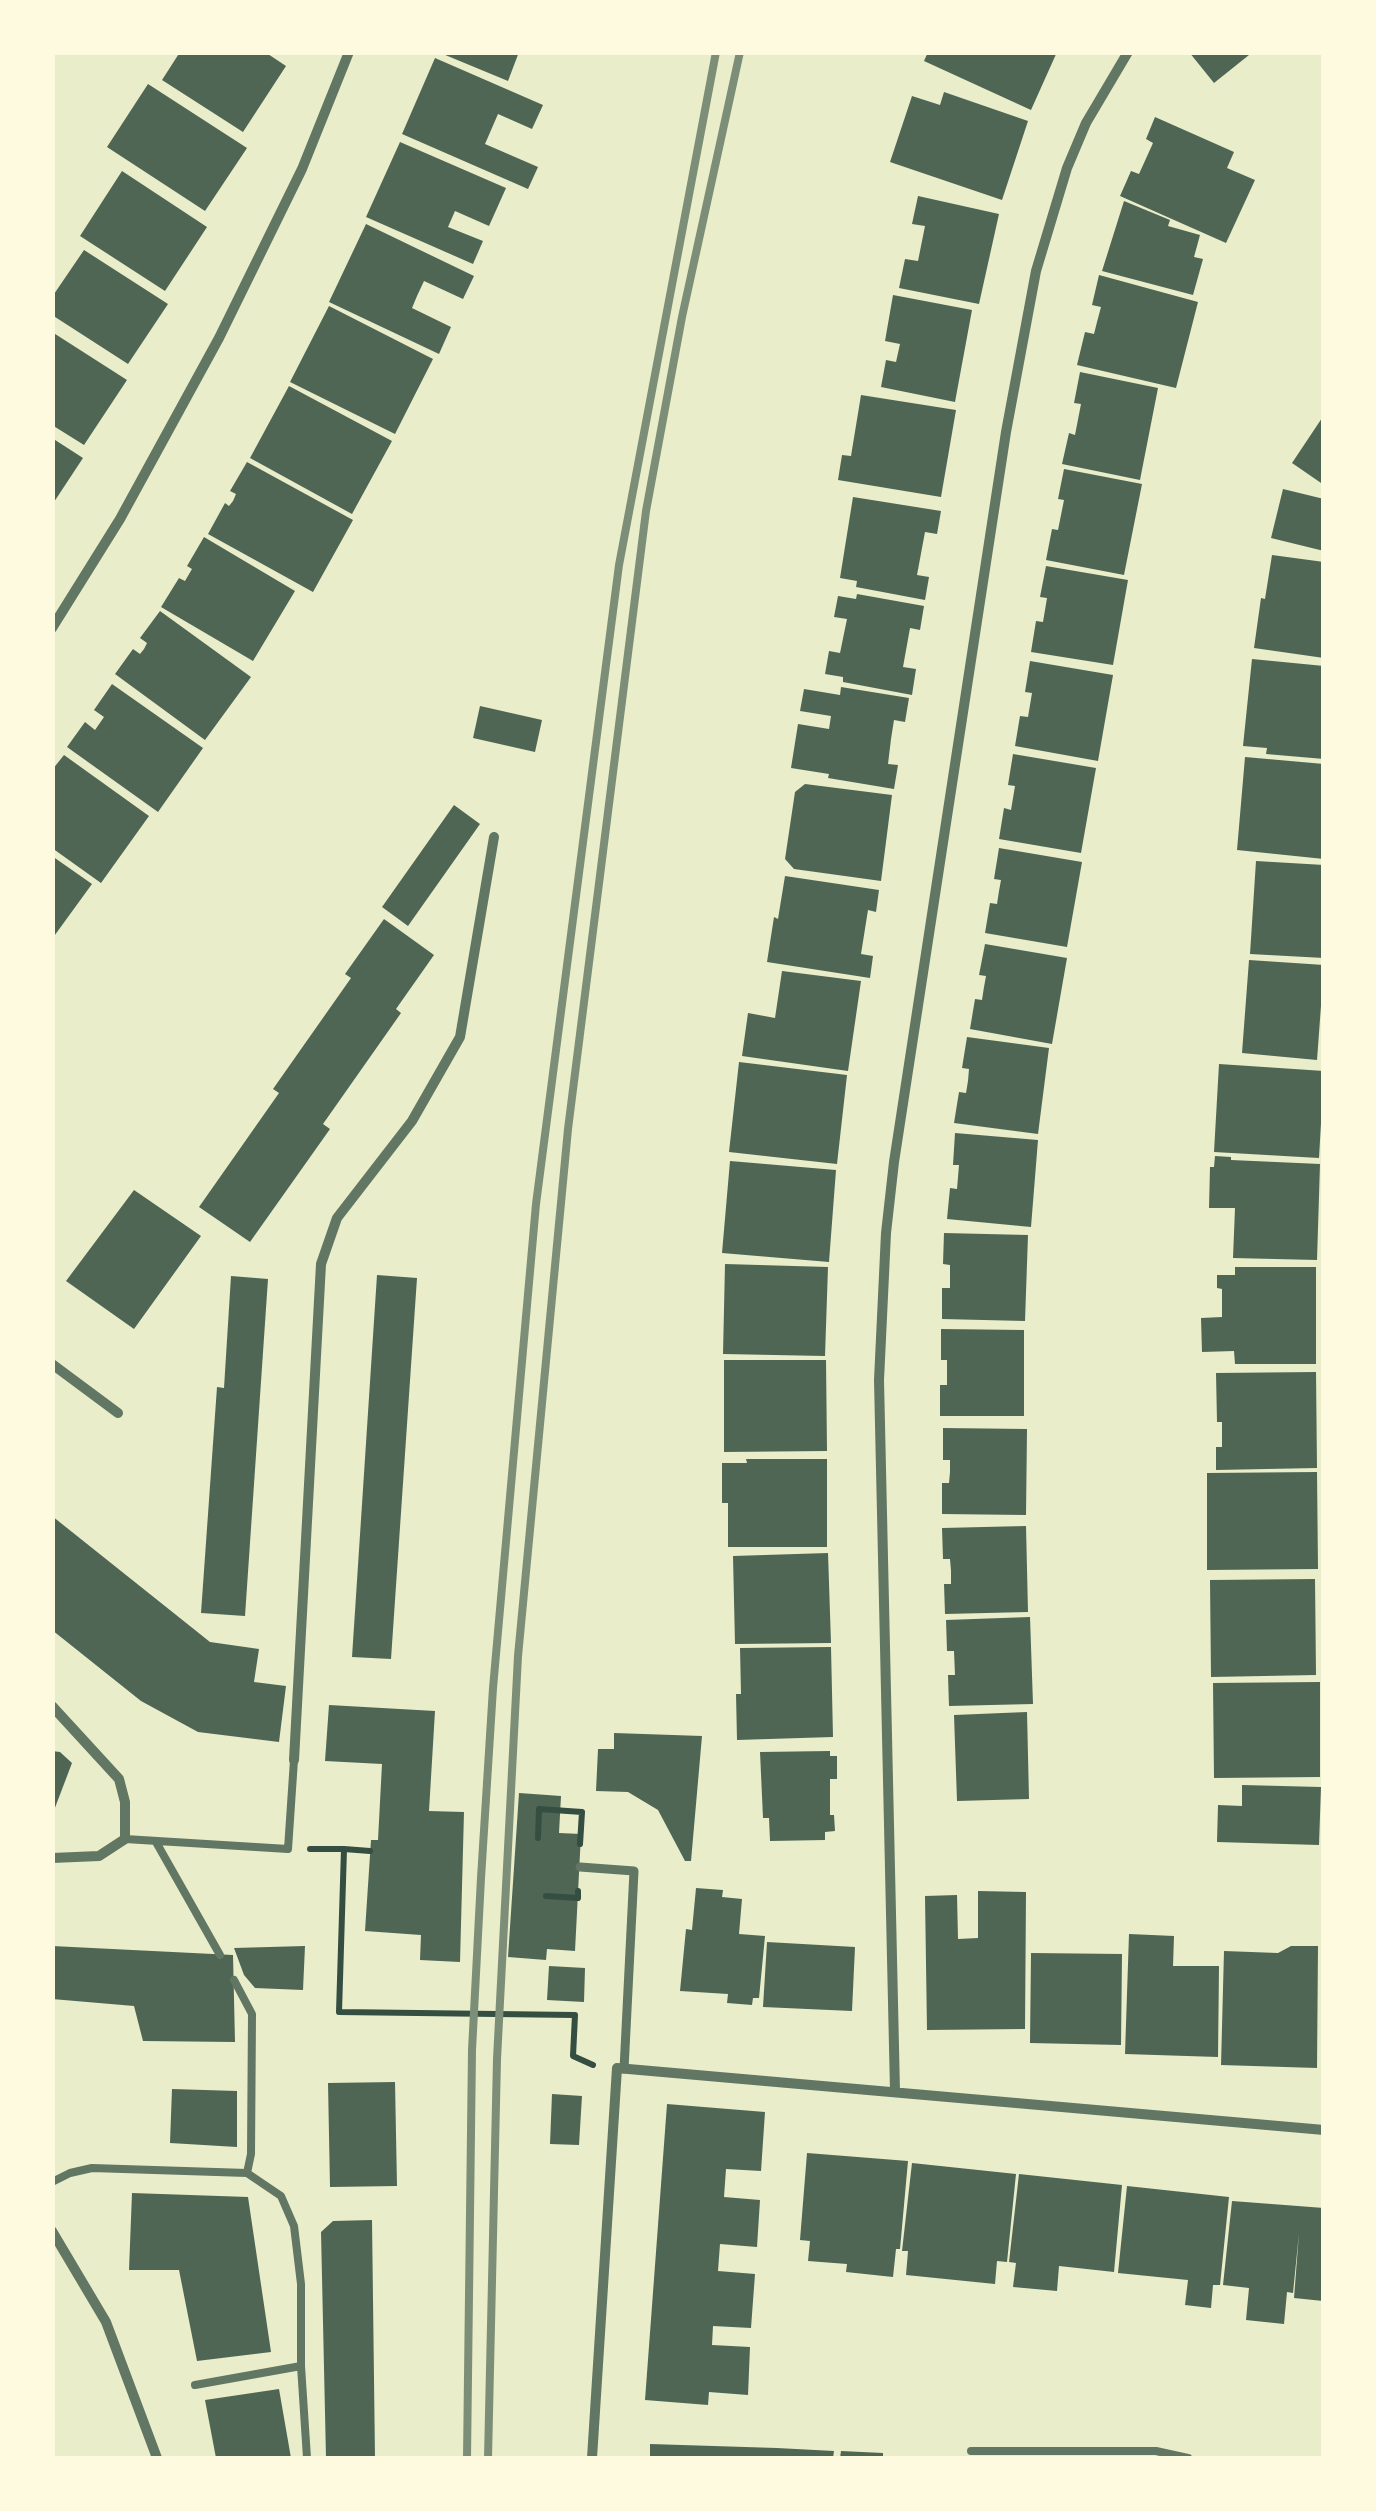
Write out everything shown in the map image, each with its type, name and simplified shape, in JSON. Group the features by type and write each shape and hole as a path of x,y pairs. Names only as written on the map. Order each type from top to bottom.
{"street":[{"path":"52,628 120,519 220,338 302,168 349,52"},
{"path":"895,2091 879,1380 894,1162 1006,432 1036,270 1067,168 1086,123 1128,52"},
{"path":"294,1760 320,1264 337,1218 412,1121 460,1037 494,836"},
{"path":"52,1364 118,1413"},
{"path":"52,1706 119,1779 125,1839 99,1856 52,1858"},
{"path":"580,1867 634,1871 592,2458"},
{"path":"621,2069 1324,2130"},
{"path":"52,2231 106,2322 157,2458"}],"lane":[{"path":"125,1839 288,1848 294,1760"},
{"path":"156,1842 220,1955"},
{"path":"234,1980 252,2014 248,2173"},
{"path":"52,2182 70,2172 92,2168 248,2173 280,2196 294,2226 301,2284 307,2458"},
{"path":"194,2385 301,2366"},
{"path":"971,2450 1156,2451 1188,2458"}],"path":[{"path":"538,1838 539,1809 582,1812 580,1867"},
{"path":"288,1848 370,1851"},
{"path":"344,1849 339,2012 576,2015 573,2056"},
{"path":"546,1896 578,1898"}],"building":[{"path":"180,52 265,52 286,66 243,132 162,80"},
{"path":"438,52 519,52 508,81"},
{"path":"928,52 1057,52 1031,110 924,61"},
{"path":"1189,52 1247,52 1249,55 1214,83"},
{"path":"435,58 543,105 532,129 498,114 485,144 538,167 528,189 402,134"},
{"path":"148,84 247,148 205,211 107,147"},
{"path":"944,92 1028,121 1002,200 890,162 912,96 940,105"},
{"path":"1155,117 1234,152 1227,168 1255,180 1226,243 1120,196 1131,171 1139,174 1153,143 1146,139"},
{"path":"400,142 506,188 489,226 455,211 448,227 483,241 473,264 366,217"},
{"path":"122,171 207,227 165,291 80,236"},
{"path":"918,196 999,214 979,304 899,288 905,259 918,261 925,226 912,224"},
{"path":"1124,201 1170,220 1168,226 1200,235 1194,257 1203,259 1193,295 1102,271"},
{"path":"366,224 474,276 463,299 424,281 417,296 412,308 451,327 439,354 329,302"},
{"path":"84,250 168,304 128,364 52,315 52,297"},
{"path":"1099,275 1198,302 1176,388 1077,365 1085,332 1094,334 1101,307 1092,305"},
{"path":"893,295 972,310 955,402 881,387 886,360 896,362 900,344 885,341"},
{"path":"329,306 433,359 395,434 290,382"},
{"path":"52,332 127,380 84,445 52,425"},
{"path":"1080,372 1158,388 1140,480 1062,464 1069,433 1075,435 1081,404 1074,403"},
{"path":"289,386 392,441 352,514 250,458"},
{"path":"861,395 956,410 941,497 838,480 842,455 851,456"},
{"path":"1324,415 1324,485 1292,463"},
{"path":"52,438 83,458 52,505"},
{"path":"247,462 353,520 313,592 208,534 225,503 229,506 233,501 236,494 230,491"},
{"path":"1064,469 1142,484 1124,575 1046,560 1052,529 1058,530 1064,500 1058,499"},
{"path":"1283,489 1324,499 1324,551 1271,538"},
{"path":"853,497 941,511 937,534 925,532 917,575 929,577 925,600 856,587 857,581 840,578"},
{"path":"204,537 295,591 253,661 161,607 179,578 185,581 192,569 187,566"},
{"path":"1272,555 1324,562 1324,658 1254,648"},
{"path":"1046,566 1128,580 1113,665 1031,652 1036,621 1043,622 1047,598 1040,597"},
{"path":"857,594 924,606 920,630 910,628 903,667 916,669 912,695 843,682 843,677 825,674 829,651 840,653 847,619 834,617 838,596 856,599"},
{"path":"160,611 251,677 205,740 115,674 133,649 140,654 144,649 147,643 140,638"},
{"path":"1252,659 1324,666 1324,759 1266,754 1267,748 1243,746"},
{"path":"1030,661 1113,675 1098,761 1015,746 1020,716 1028,717 1032,693 1025,692"},
{"path":"112,684 203,748 158,812 67,747 85,722 95,730 104,717 94,710"},
{"path":"841,687 909,698 905,722 894,720 888,764 898,765 894,789 791,768 798,724 829,729 831,716 800,711 804,689 840,695"},
{"path":"480,706 542,720 535,752 473,738"},
{"path":"1013,754 1096,768 1081,853 999,839 1004,808 1011,810 1015,786 1008,785"},
{"path":"64,755 149,816 101,883 52,848 52,770"},
{"path":"1245,757 1324,764 1324,859 1237,850"},
{"path":"805,784 892,795 881,881 794,869 785,859 795,792"},
{"path":"454,805 480,824 408,926 382,907"},
{"path":"999,848 1082,862 1067,947 985,933 990,903 997,904 1001,880 994,879"},
{"path":"52,856 92,884 52,939"},
{"path":"1256,861 1324,865 1324,958 1250,954"},
{"path":"785,876 879,890 876,912 868,910 861,954 873,956 870,978 767,962"},
{"path":"384,919 434,955 396,1009 401,1013 323,1124 330,1129 250,1242 199,1207 279,1093 273,1089 351,978 345,974"},
{"path":"985,944 1067,958 1052,1044 970,1029 975,999 982,1000 986,976 979,975"},
{"path":"1249,960 1324,965 1317,1060 1242,1053"},
{"path":"782,971 861,981 848,1071 742,1056 748,1013 775,1018"},
{"path":"967,1037 1049,1048 1038,1134 954,1123 959,1092 966,1093 968,1081 969,1069 962,1068"},
{"path":"739,1062 847,1075 837,1164 729,1152"},
{"path":"1219,1064 1324,1071 1319,1158 1214,1152"},
{"path":"955,1133 1038,1140 1031,1227 947,1219 950,1188 957,1189 959,1165 953,1165"},
{"path":"1215,1156 1320,1164 1317,1260 1233,1258 1235,1208 1209,1208 1210,1167 1214,1167"},
{"path":"730,1161 836,1170 829,1262 722,1253"},
{"path":"134,1190 201,1236 134,1329 66,1281"},
{"path":"944,1233 1028,1235 1025,1321 942,1319 942,1288 950,1288 950,1265 943,1264"},
{"path":"725,1264 828,1267 825,1356 723,1354"},
{"path":"1235,1267 1316,1267 1316,1364 1235,1364 1234,1351 1202,1352 1201,1318 1222,1317 1222,1289 1217,1288 1217,1275 1235,1275"},
{"path":"377,1275 417,1278 391,1659 352,1657"},
{"path":"231,1276 268,1279 245,1616 201,1613 217,1387 224,1388"},
{"path":"941,1329 1024,1330 1024,1416 940,1416 940,1385 947,1385 947,1360 941,1360"},
{"path":"724,1360 826,1360 827,1451 724,1452"},
{"path":"1316,1372 1317,1468 1216,1470 1216,1447 1222,1447 1222,1422 1217,1422 1216,1373"},
{"path":"943,1428 1027,1429 1026,1515 942,1514 942,1483 949,1483 950,1472 950,1460 943,1460"},
{"path":"746,1459 827,1459 827,1547 728,1547 728,1503 722,1503 722,1463 747,1463"},
{"path":"1317,1472 1318,1569 1207,1570 1207,1473"},
{"path":"52,1516 210,1642 259,1649 254,1682 286,1686 279,1742 198,1732 141,1701 52,1630"},
{"path":"1026,1526 1028,1612 945,1614 944,1584 951,1584 951,1571 950,1559 943,1559 942,1528"},
{"path":"828,1553 831,1643 735,1644 733,1556"},
{"path":"1315,1579 1316,1675 1211,1677 1210,1580"},
{"path":"1030,1617 1033,1704 949,1706 948,1675 955,1675 954,1651 947,1651 946,1620"},
{"path":"831,1647 833,1737 737,1740 740,1648"},
{"path":"1320,1682 1320,1777 1214,1778 1213,1683"},
{"path":"329,1705 435,1711 429,1811 464,1812 460,1962 420,1960 421,1935 365,1931 371,1840 378,1840 382,1764 325,1761"},
{"path":"1027,1712 1029,1799 957,1801 954,1715"},
{"path":"614,1733 702,1736 691,1861 685,1861 658,1810 628,1792 596,1791 598,1749 614,1749"},
{"path":"52,1751 60,1752 72,1763 53,1813"},
{"path":"830,1751 830,1756 837,1756 837,1779 830,1779 830,1815 834,1815 835,1831 825,1832 825,1840 770,1841 769,1818 763,1818 760,1752"},
{"path":"1242,1785 1321,1787 1319,1845 1217,1842 1218,1805 1242,1806"},
{"path":"519,1793 561,1796 559,1833 581,1834 575,1951 547,1949 546,1960 508,1957"},
{"path":"696,1888 723,1890 722,1897 742,1899 739,1934 765,1936 759,1998 753,1998 752,2005 727,2003 728,1994 680,1991 686,1929 692,1930"},
{"path":"978,1891 1026,1892 1025,2029 927,2030 925,1896 957,1895 958,1939 978,1938"},
{"path":"1129,1934 1174,1936 1173,1966 1219,1966 1218,2057 1125,2054"},
{"path":"767,1942 855,1947 852,2011 763,2007"},
{"path":"52,1946 233,1955 235,2042 143,2041 134,2006 52,1999"},
{"path":"305,1946 303,1990 255,1988 244,1975 234,1948"},
{"path":"1291,1946 1318,1946 1317,2068 1221,2065 1224,1951 1278,1953"},
{"path":"1031,1953 1122,1954 1121,2045 1030,2043"},
{"path":"549,1966 585,1968 584,2002 547,2000"},
{"path":"395,2082 397,2186 330,2187 328,2083"},
{"path":"172,2089 237,2091 237,2147 170,2143"},
{"path":"552,2094 582,2096 579,2145 550,2144"},
{"path":"667,2104 765,2112 761,2171 726,2169 724,2197 760,2200 757,2247 720,2244 718,2271 755,2274 751,2328 713,2326 712,2345 750,2347 748,2395 709,2392 708,2405 645,2400"},
{"path":"807,2153 908,2161 900,2249 896,2249 893,2277 846,2272 847,2264 808,2261 810,2241 800,2240"},
{"path":"912,2163 1016,2174 1007,2262 997,2261 995,2284 906,2275 908,2251 902,2251"},
{"path":"1019,2174 1122,2185 1114,2272 1059,2266 1057,2291 1013,2287 1016,2263 1009,2262"},
{"path":"1127,2186 1229,2197 1220,2285 1213,2285 1211,2308 1185,2305 1188,2280 1118,2273"},
{"path":"132,2193 248,2197 271,2352 197,2361 179,2270 129,2270"},
{"path":"1232,2201 1324,2208 1323,2301 1294,2298 1299,2233 1293,2293 1287,2292 1284,2324 1246,2320 1249,2288 1223,2285"},
{"path":"372,2220 375,2458 326,2458 321,2232 333,2221"},
{"path":"279,2389 291,2458 216,2458 205,2400"},
{"path":"650,2444 834,2451 833,2458 650,2458"},
{"path":"841,2451 883,2453 883,2458 840,2458"}],"railway":[{"path":"467,2458 472,2050 481,1878 493,1688 536,1204 619,565 716,52"},
{"path":"488,2458 497,2059 518,1656 568,1129 646,511 682,317 740,52"}]}
